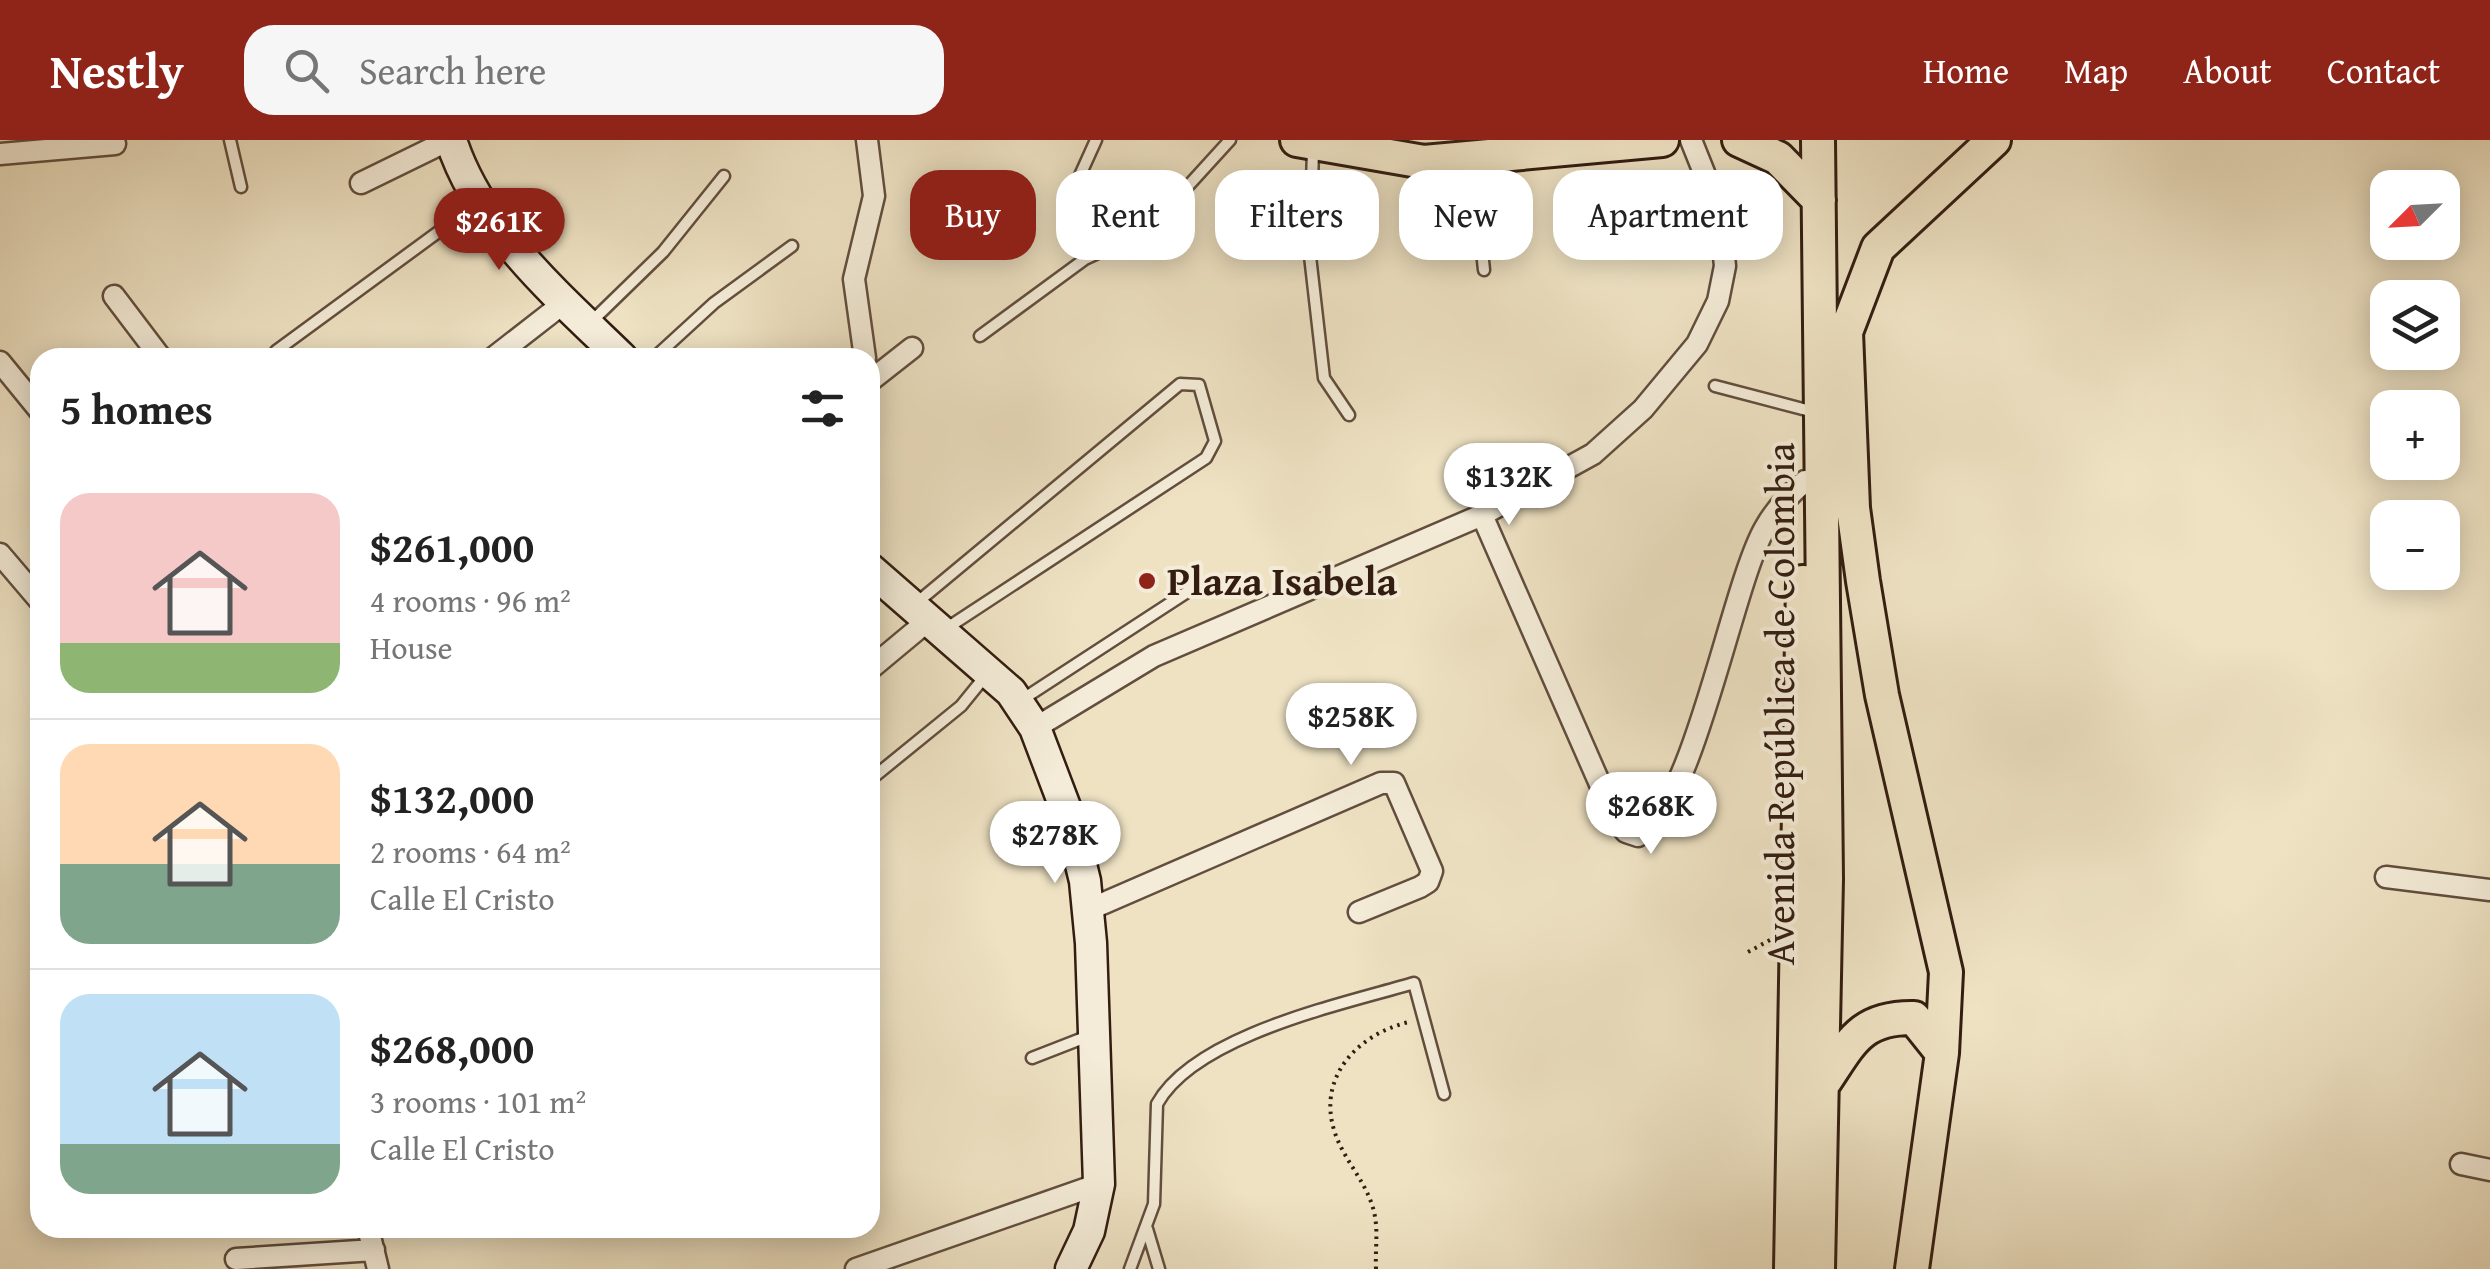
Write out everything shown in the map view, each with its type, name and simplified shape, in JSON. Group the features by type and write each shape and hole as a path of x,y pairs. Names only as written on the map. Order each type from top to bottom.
{"main road":[{"path":"450,140 480,202 565,302 612,348"},
{"path":"1305,142 1472,159 1662,140"},
{"path":"1739,140 1778,158 1819,200"},
{"name":"Avenida República de Colombia","path":"1818,140 1824,414 1815,470 1826,879 1818,1269"},
{"name":"Avenida República de Colombia","path":"1912,1269 1942,1053 1946,972 1882,695 1853,508 1846,332 1878,248 1909,215 1994,140"},
{"path":"1790,1269 1815,470"},
{"path":"880,578 990,670 1018,702 1034,728 1070,820 1088,910 1099,1184 1089,1230 1070,1269"},
{"path":"1822,1087 1863,1027 1890,1018 1914,1018 1942,1053"}],"street":[{"path":"360,183 450,140"},
{"path":"864,348 854,280 874,196 867,140"},
{"path":"1034,728 1154,656 1482,515 1593,454 1643,409 1697,344 1718,301 1725,266 1711,190 1691,140"},
{"path":"0,154 91,143 115,144"},
{"path":"114,296 153,348"},
{"path":"506,348 565,302"},
{"path":"880,374 912,348"},
{"path":"0,362 30,399"},
{"path":"1482,515 1614,816 1626,832 1638,836 1662,816 1696,734 1764,529 1815,470"},
{"path":"0,554 30,589"},
{"path":"880,660 929,618"},
{"path":"1088,910 1381,782 1394,783 1432,871 1420,887 1358,912"},
{"path":"2386,877 2490,890"},
{"path":"2461,1164 2490,1170"},
{"path":"856,1269 1099,1184"},
{"path":"236,1259 376,1260"}],"lane":[{"path":"230,140 241,188"},
{"path":"1082,170 1096,140"},
{"path":"980,336 1084,259 1148,230 1230,140"},
{"path":"1305,142 1310,256 1324,378 1349,415"},
{"path":"1472,159 1484,270"},
{"path":"588,324 663,252 724,176"},
{"path":"280,348 480,202"},
{"path":"665,348 714,303 792,246"},
{"path":"1180,384 1199,385 1214,440 1206,458 929,618 1180,384"},
{"path":"1714,386 1824,414"},
{"path":"1018,702 1194,587"},
{"path":"880,772 961,706 990,670"},
{"path":"1130,1269 1154,1204 1157,1104 1182,1076 1232,1043 1284,1020 1414,983 1444,1094"},
{"path":"1032,1058 1094,1034"},
{"path":"1147,1228 1160,1269"}],"path":[{"path":"1376,1269 1374,1211 1364,1184 1336,1135 1329,1107 1334,1079 1350,1053 1370,1036 1423,1018"}],"place":[{"name":"Plaza Isabela","path":"1147,581"}]}
